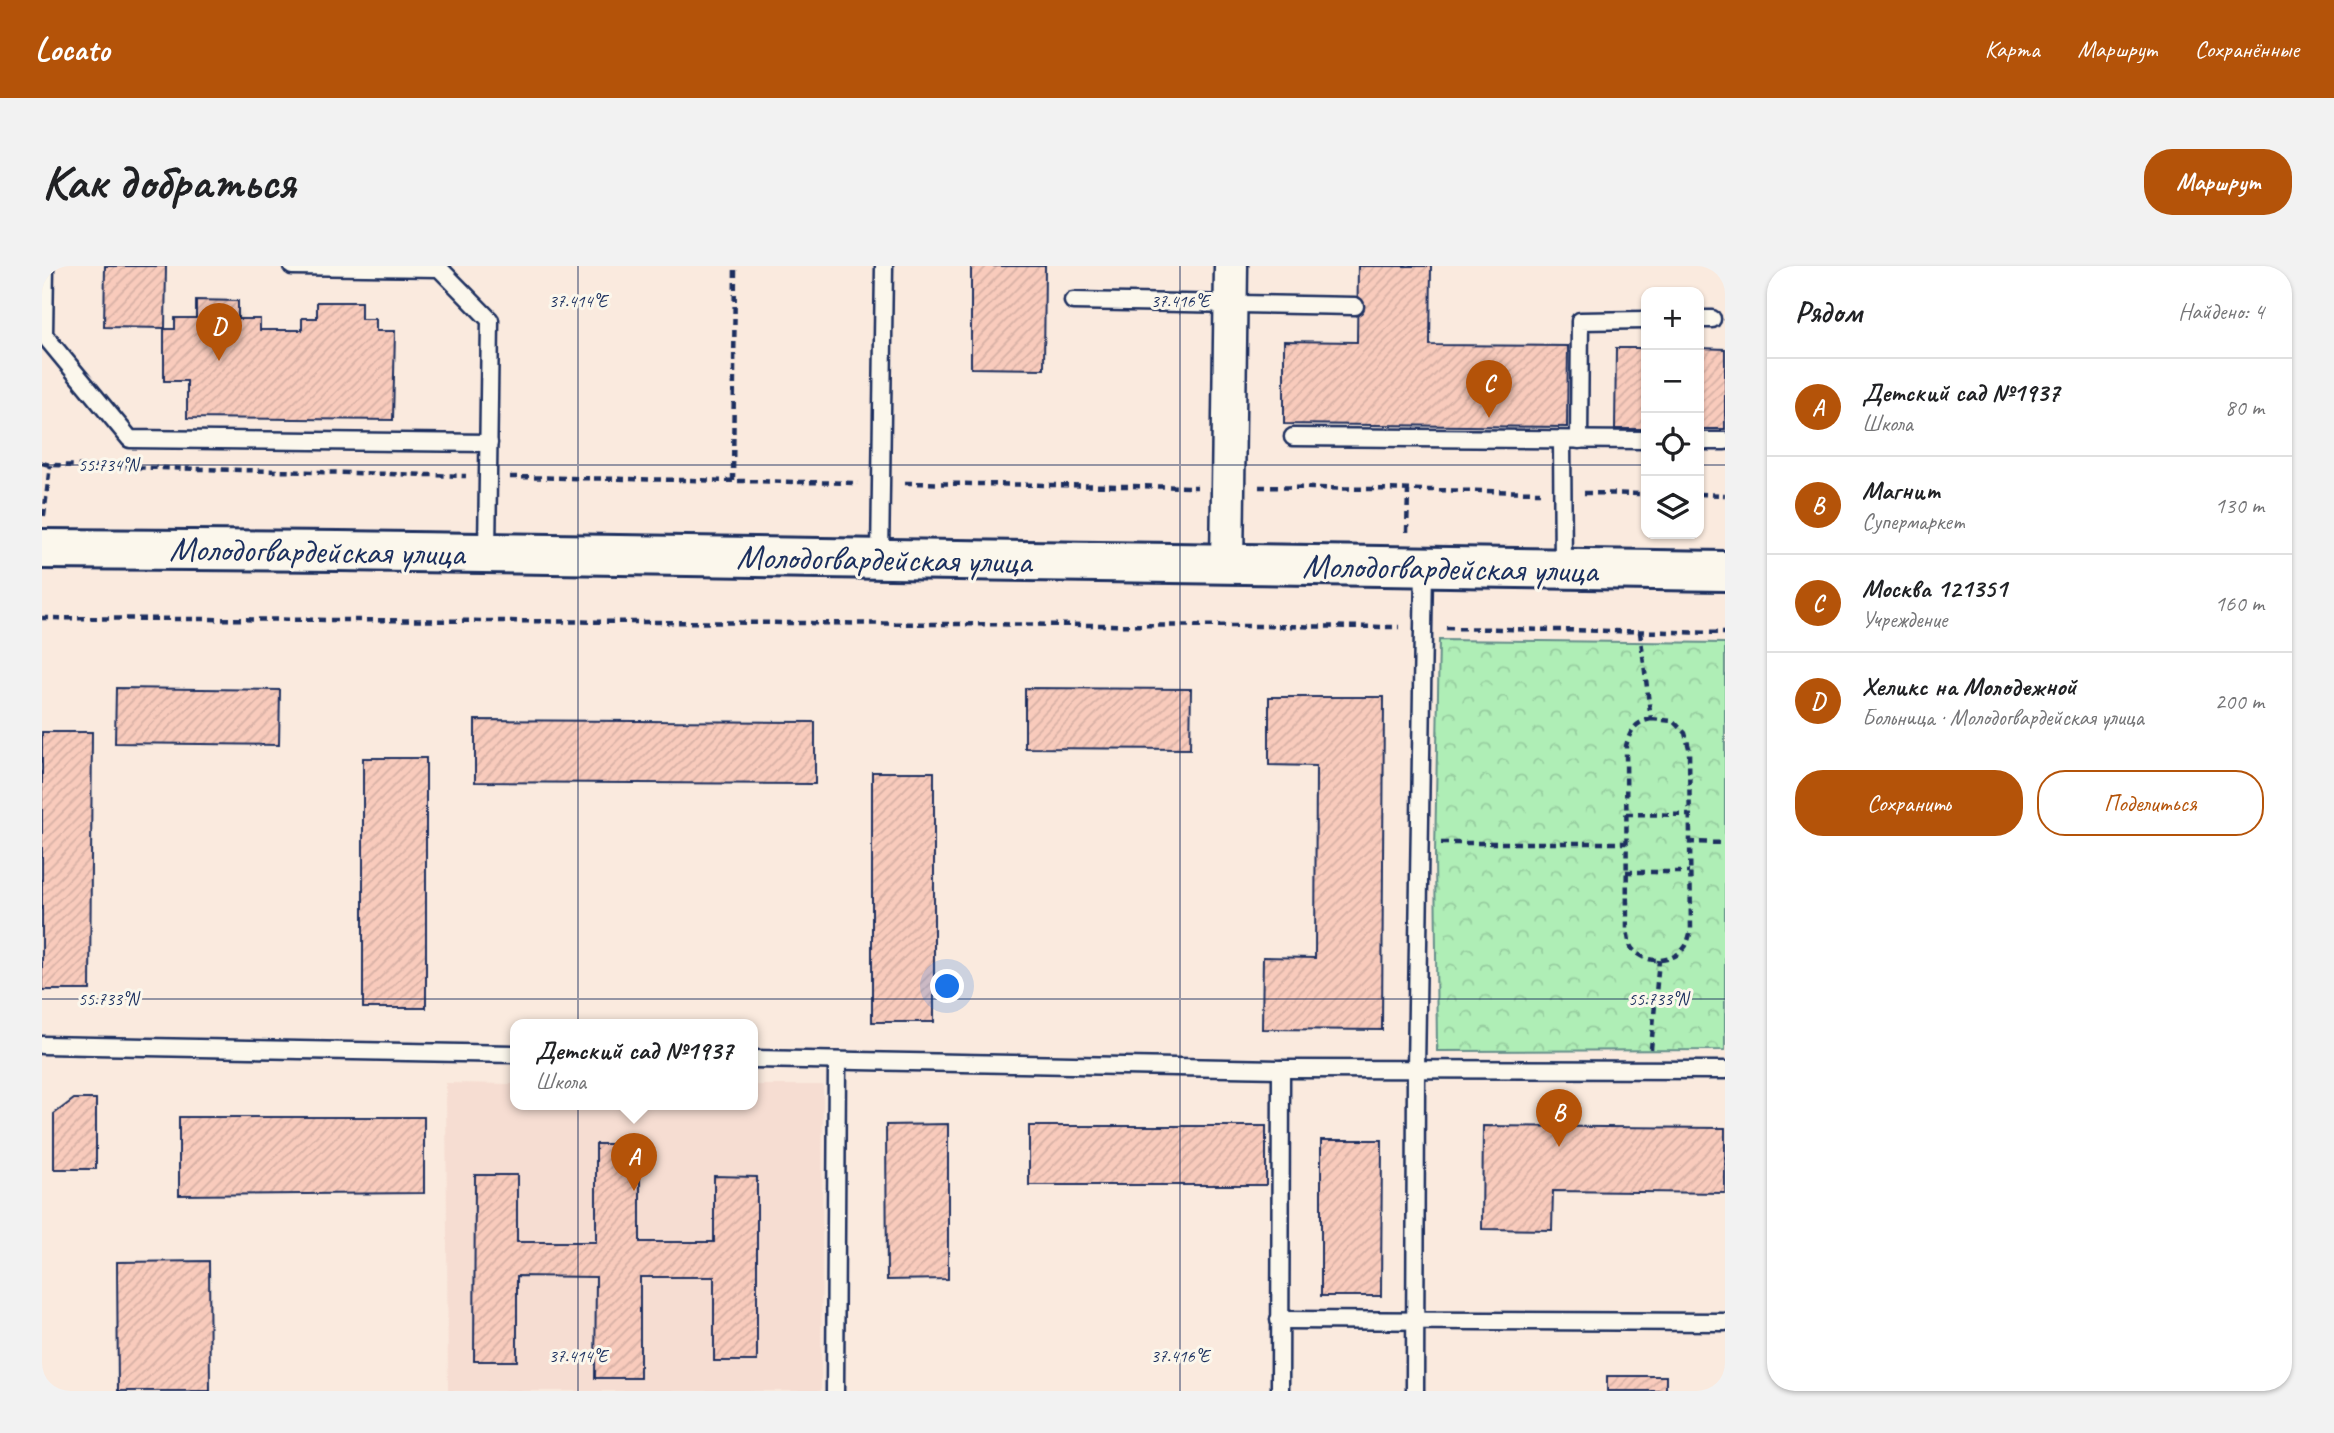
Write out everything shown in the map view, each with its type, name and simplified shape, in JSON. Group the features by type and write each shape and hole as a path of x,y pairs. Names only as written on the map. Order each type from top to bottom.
{"street":[{"path":"1227,565 1231,266"},
{"name":"Молодогвардейская улица","path":"43,533 487,553 1725,571"}],"lane":[{"path":"45,266 44,335 130,439 489,443"},
{"path":"292,266 439,268 490,320 487,553"},
{"path":"880,559 884,266"},
{"path":"1073,301 1355,306"},
{"path":"1579,440 1580,321 1641,320"},
{"path":"1293,438 1641,440"},
{"path":"1562,440 1563,569"},
{"path":"1704,441 1725,442"},
{"path":"1415,1391 1416,1069 1424,567"},
{"path":"42,1045 510,1054"},
{"path":"758,1059 1281,1069 1725,1070"},
{"path":"835,1391 837,1061"},
{"path":"1280,1391 1281,1069"},
{"path":"1279,1320 1725,1322"}],"path":[{"path":"733,481 735,266"},
{"path":"42,463 488,477 1641,494"},
{"path":"43,533 50,465"},
{"path":"1704,494 1725,495"},
{"path":"42,618 1423,627 1725,633"},
{"path":"1640,632 1651,719"},
{"path":"1641,721 1674,721 1685,733 1689,748 1691,931 1685,947 1674,957 1659,960 1645,958 1632,948 1627,930 1626,814 1626,746 1630,732 1641,721"},
{"path":"1626,814 1689,815"},
{"path":"1688,842 1725,843"},
{"path":"1419,844 1626,843"},
{"path":"1626,872 1689,872"},
{"path":"1648,1070 1659,960"}],"shaded area":[{"path":"446,1083 510,1084 510,1110 758,1110 758,1085 823,1085 821,1391 448,1391"}],"green space":[{"path":"1439,640 1725,643 1725,1050 1437,1051 1435,854"}],"building":[{"path":"105,266 166,266 165,328 104,327"},
{"path":"971,266 1045,266 1044,369 971,368"},
{"path":"1358,266 1431,266 1430,345 1568,346 1567,427 1284,424 1284,341 1357,342"},
{"path":"196,300 238,301 238,319 260,319 260,330 302,330 302,318 317,318 317,302 361,302 361,319 376,319 376,331 395,331 393,420 187,418 187,381 164,381 164,329 175,329 175,318 196,318"},
{"path":"1616,348 1641,348 1641,429 1615,429"},
{"path":"1704,348 1725,349 1725,429 1704,429"},
{"path":"116,688 280,690 279,745 115,743"},
{"path":"1025,688 1191,689 1190,749 1025,748"},
{"path":"1269,697 1384,697 1382,1030 1262,1029 1263,957 1315,958 1316,766 1269,765"},
{"path":"475,720 815,722 815,784 475,782"},
{"path":"42,732 92,732 90,990 42,990"},
{"path":"363,758 426,758 426,1008 363,1008"},
{"path":"872,772 934,772 934,1022 872,1022"},
{"path":"74,1099 96,1099 96,1169 54,1169 54,1114"},
{"path":"179,1117 424,1117 424,1193 179,1195"},
{"path":"948,1124 948,1279 887,1280 886,1125"},
{"path":"1029,1126 1266,1126 1266,1185 1029,1185"},
{"path":"1483,1126 1725,1128 1725,1193 1553,1191 1552,1230 1482,1229"},
{"path":"1321,1140 1382,1140 1381,1296 1321,1296"},
{"path":"596,1144 640,1144 640,1242 714,1242 714,1176 757,1177 757,1361 714,1361 714,1277 640,1277 640,1378 595,1378 596,1277 517,1276 517,1361 474,1361 475,1175 517,1175 517,1242 596,1242"},
{"path":"209,1261 210,1391 118,1391 117,1262"},
{"path":"1607,1376 1666,1376 1666,1391 1607,1391"}],"place":[{"name":"Хеликс на Молодежной","path":"219,361"},
{"name":"Москва 121351","path":"1489,418"},
{"name":"Магнит","path":"1559,1147"},
{"name":"Детский сад №1937","path":"634,1191"}]}
